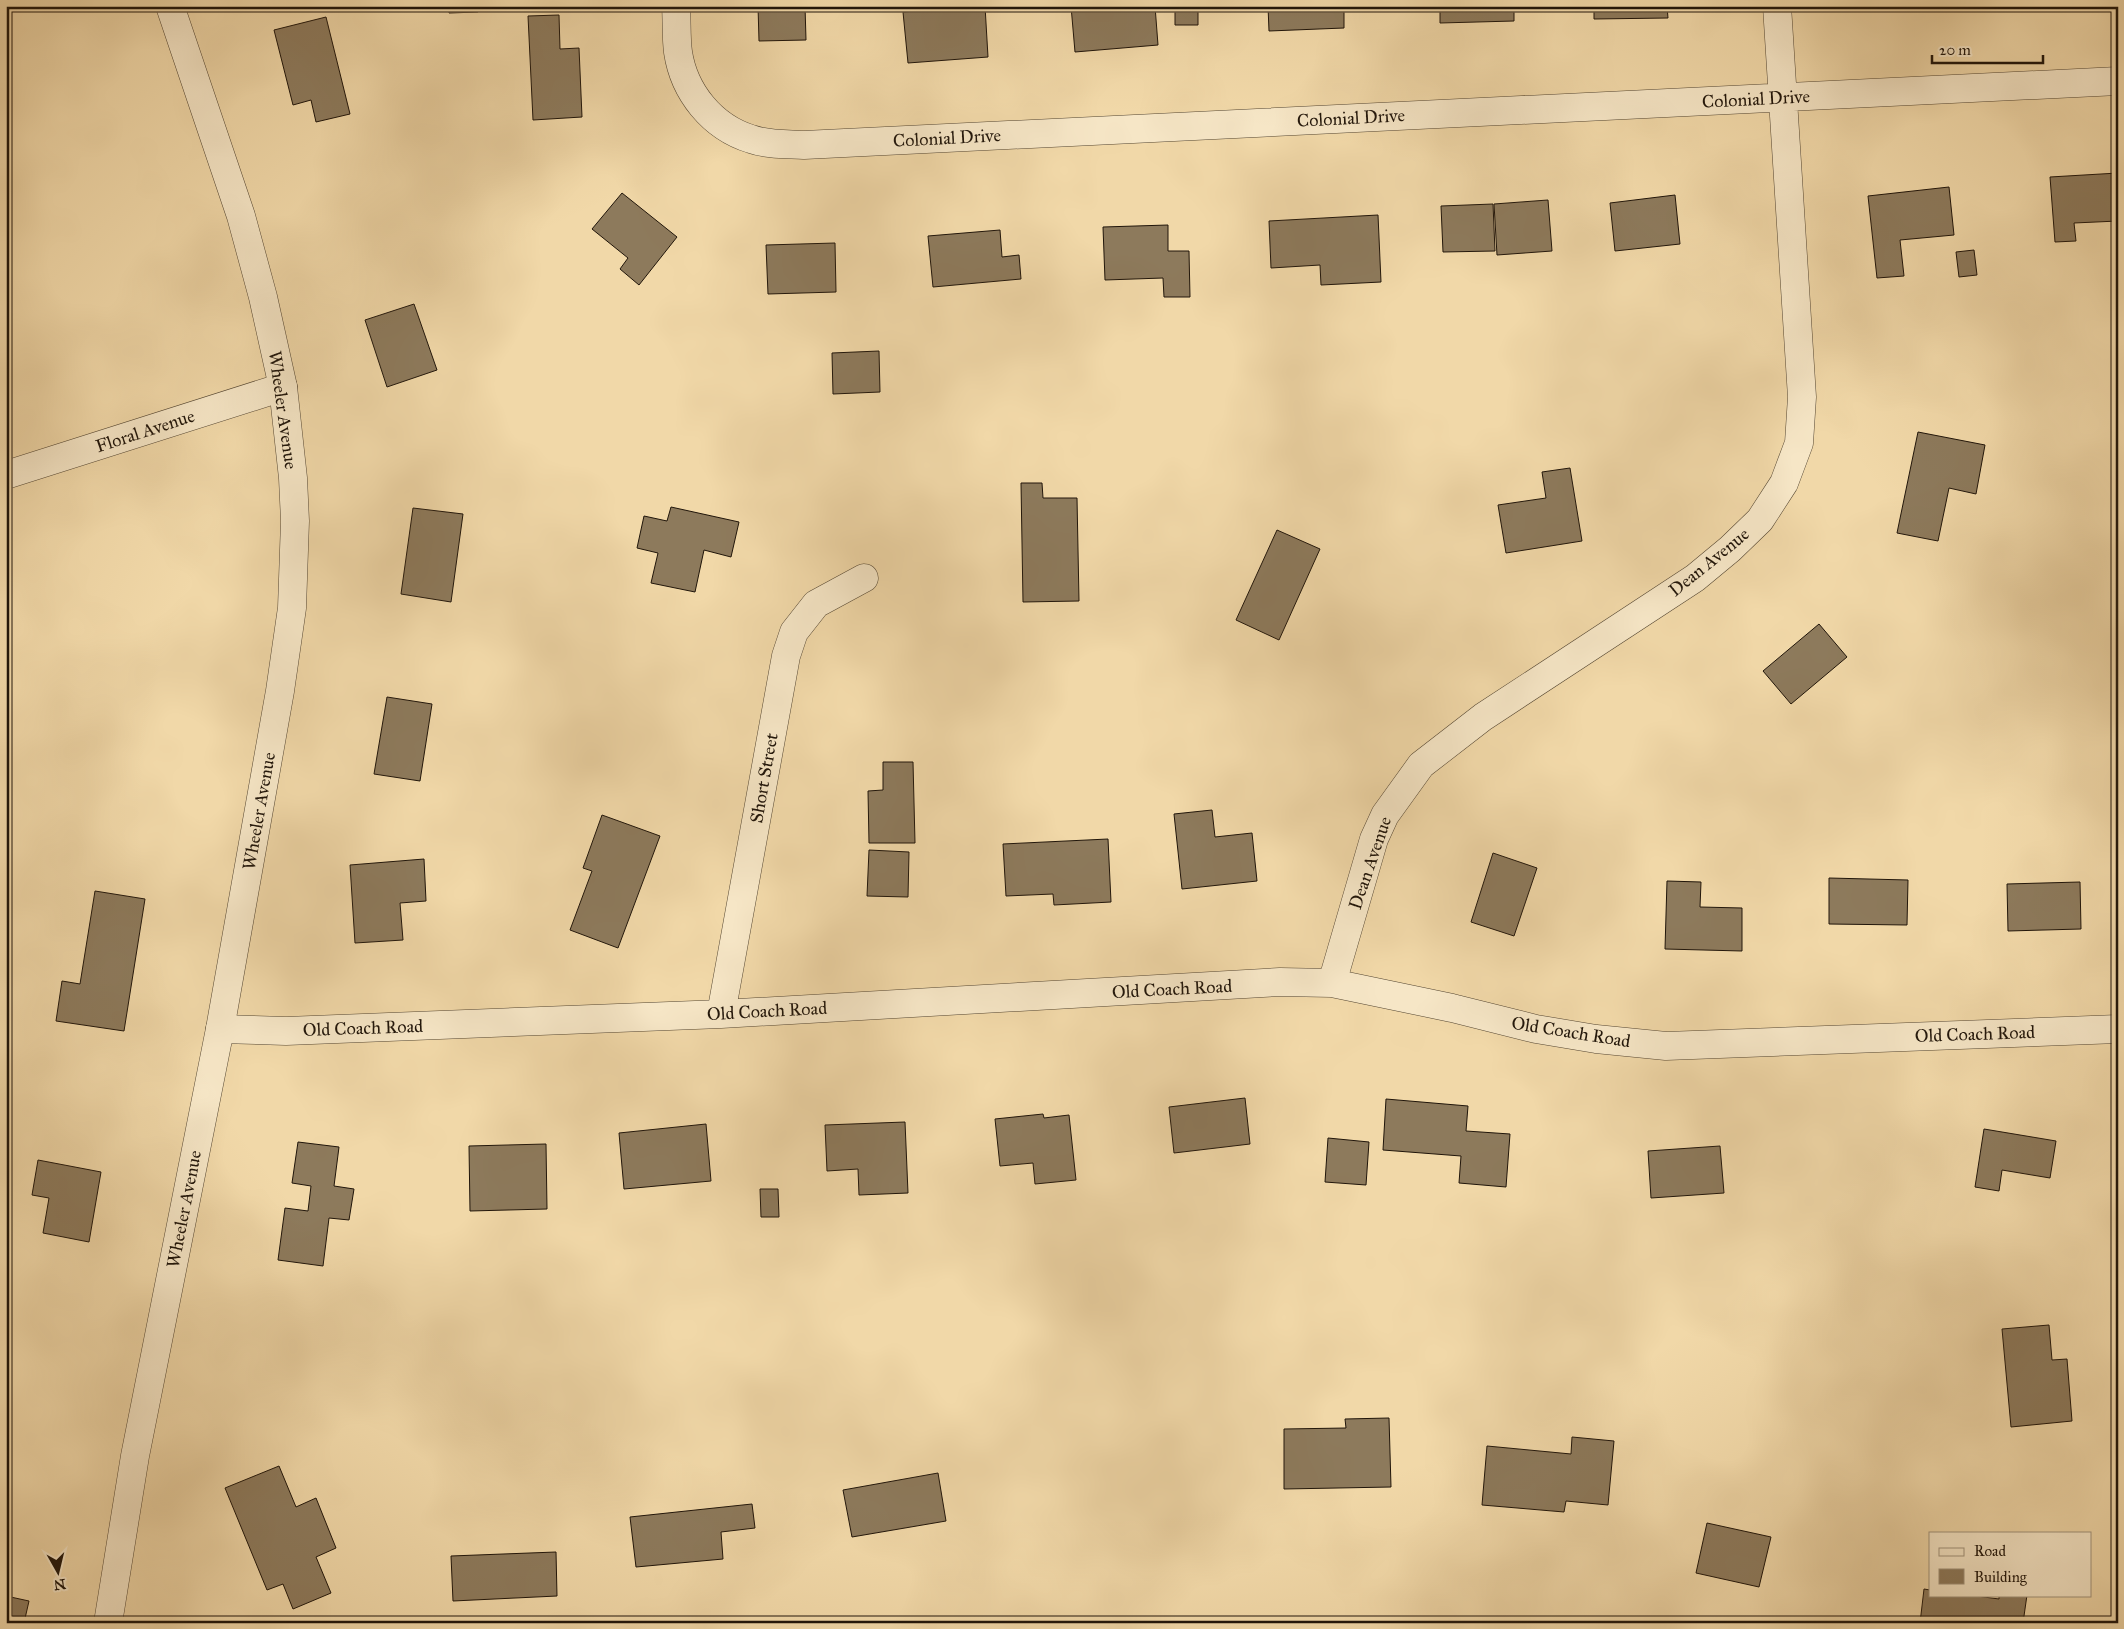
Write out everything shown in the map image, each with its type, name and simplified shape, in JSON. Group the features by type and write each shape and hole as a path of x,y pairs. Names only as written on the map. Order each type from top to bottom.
{"street":[{"name":"Wheeler Avenue","path":"108,1623 135,1456 220,1029 280,691 292,608 295,513 283,387 263,297 241,216 170,6"},
{"name":"Colonial Drive","path":"676,6 678,52 684,75 694,95 710,116 728,130 752,140 778,144 804,145 2118,81"},
{"name":"Dean Avenue","path":"1332,983 1374,839 1385,814 1421,765 1482,717 1695,578 1730,549 1760,520 1784,483 1799,443 1802,397 1778,6"},
{"name":"Floral Avenue","path":"6,475 283,387"},
{"name":"Short Street","path":"721,1014 786,656 794,632 816,604 864,578"},
{"name":"Old Coach Road","path":"220,1029 286,1031 721,1014 1270,983 1332,983 1452,1008 1536,1029 1596,1039 1666,1046 2118,1029"}],"building":[{"path":"449,6 477,6 478,12 449,13"},
{"path":"758,6 805,6 806,40 759,41"},
{"path":"985,6 988,57 908,63 903,12"},
{"path":"1071,6 1155,6 1158,45 1075,52"},
{"path":"1175,6 1198,6 1198,25 1175,25"},
{"path":"1268,6 1344,6 1344,28 1269,31"},
{"path":"1440,6 1514,6 1514,21 1440,23"},
{"path":"1594,6 1667,6 1668,18 1594,19"},
{"path":"559,15 560,49 579,48 582,117 533,120 528,16"},
{"path":"326,17 350,114 316,122 311,100 293,105 274,30"},
{"path":"2118,173 2118,221 2074,223 2076,241 2055,242 2050,177"},
{"path":"1949,187 1954,235 1900,240 1904,276 1877,278 1868,196"},
{"path":"622,193 677,237 639,285 620,269 628,258 592,229"},
{"path":"1675,195 1680,244 1615,251 1610,203"},
{"path":"1548,200 1552,251 1497,255 1494,204"},
{"path":"1493,204 1495,251 1443,252 1441,206"},
{"path":"1378,215 1381,282 1321,285 1320,265 1271,268 1269,221"},
{"path":"1168,225 1168,251 1189,251 1190,297 1164,297 1163,278 1105,280 1103,227"},
{"path":"1000,230 1002,257 1019,255 1021,279 933,287 928,236"},
{"path":"835,243 836,292 768,294 766,245"},
{"path":"1974,250 1977,275 1959,277 1956,252"},
{"path":"414,304 437,370 387,387 365,320"},
{"path":"879,351 880,392 833,394 832,353"},
{"path":"1918,432 1985,445 1976,494 1949,488 1938,541 1897,533"},
{"path":"1570,468 1582,541 1506,553 1498,505 1546,498 1542,472"},
{"path":"1021,483 1042,483 1043,498 1077,498 1079,601 1023,602"},
{"path":"671,507 739,522 731,557 704,550 695,592 651,583 658,553 637,548 644,516 667,521"},
{"path":"413,508 463,514 451,602 401,594"},
{"path":"1277,530 1320,549 1279,640 1236,620"},
{"path":"1819,624 1847,657 1791,704 1763,671"},
{"path":"387,697 432,704 420,781 374,774"},
{"path":"883,762 913,762 915,843 869,843 868,791 883,790"},
{"path":"1212,810 1215,837 1252,833 1257,881 1182,889 1174,814"},
{"path":"602,815 660,836 618,948 570,930 592,871 583,868"},
{"path":"1108,839 1111,902 1054,905 1053,894 1006,896 1003,844"},
{"path":"869,850 909,852 908,897 867,896"},
{"path":"1493,853 1537,868 1514,936 1471,922"},
{"path":"424,859 426,901 400,903 403,940 355,943 350,865"},
{"path":"1829,878 1908,880 1907,925 1829,924"},
{"path":"1667,881 1701,882 1700,907 1742,908 1742,951 1665,949"},
{"path":"2080,882 2081,929 2008,931 2007,884"},
{"path":"95,891 145,899 124,1031 56,1021 62,981 80,984"},
{"path":"1245,1098 1250,1144 1174,1153 1169,1107"},
{"path":"1386,1099 1468,1106 1466,1131 1510,1134 1506,1187 1459,1183 1461,1156 1383,1150"},
{"path":"1043,1114 1044,1118 1069,1115 1076,1180 1035,1184 1033,1163 1000,1166 995,1119"},
{"path":"905,1122 908,1193 859,1195 858,1169 827,1171 825,1125"},
{"path":"706,1124 711,1181 624,1189 619,1133"},
{"path":"1984,1129 2056,1141 2050,1178 2002,1170 1999,1191 1975,1187"},
{"path":"1328,1138 1369,1142 1366,1185 1325,1182"},
{"path":"298,1142 339,1147 334,1186 354,1189 349,1220 329,1218 323,1266 278,1260 285,1208 308,1211 311,1186 292,1183"},
{"path":"546,1144 547,1209 470,1211 469,1146"},
{"path":"1720,1146 1724,1193 1651,1198 1648,1151"},
{"path":"38,1160 101,1172 89,1242 43,1233 49,1198 32,1195"},
{"path":"760,1189 778,1189 779,1217 761,1217"},
{"path":"2049,1325 2052,1360 2067,1359 2072,1421 2011,1427 2002,1329"},
{"path":"1389,1418 1391,1487 1284,1489 1284,1429 1346,1428 1345,1419"},
{"path":"1572,1437 1614,1441 1608,1505 1566,1501 1564,1512 1482,1505 1487,1446 1571,1454"},
{"path":"279,1466 296,1507 316,1498 336,1548 316,1557 331,1593 293,1609 283,1584 267,1590 225,1488"},
{"path":"938,1473 946,1521 852,1537 843,1490"},
{"path":"752,1504 755,1528 721,1532 723,1559 636,1567 630,1517"},
{"path":"1707,1523 1771,1537 1759,1587 1696,1573"},
{"path":"556,1552 557,1596 453,1601 451,1556"},
{"path":"1924,1589 1929,1590 1929,1596 1976,1596 1999,1599 1999,1596 2027,1596 2023,1623 1920,1623"},
{"path":"6,1596 29,1601 24,1623 6,1623"}]}
